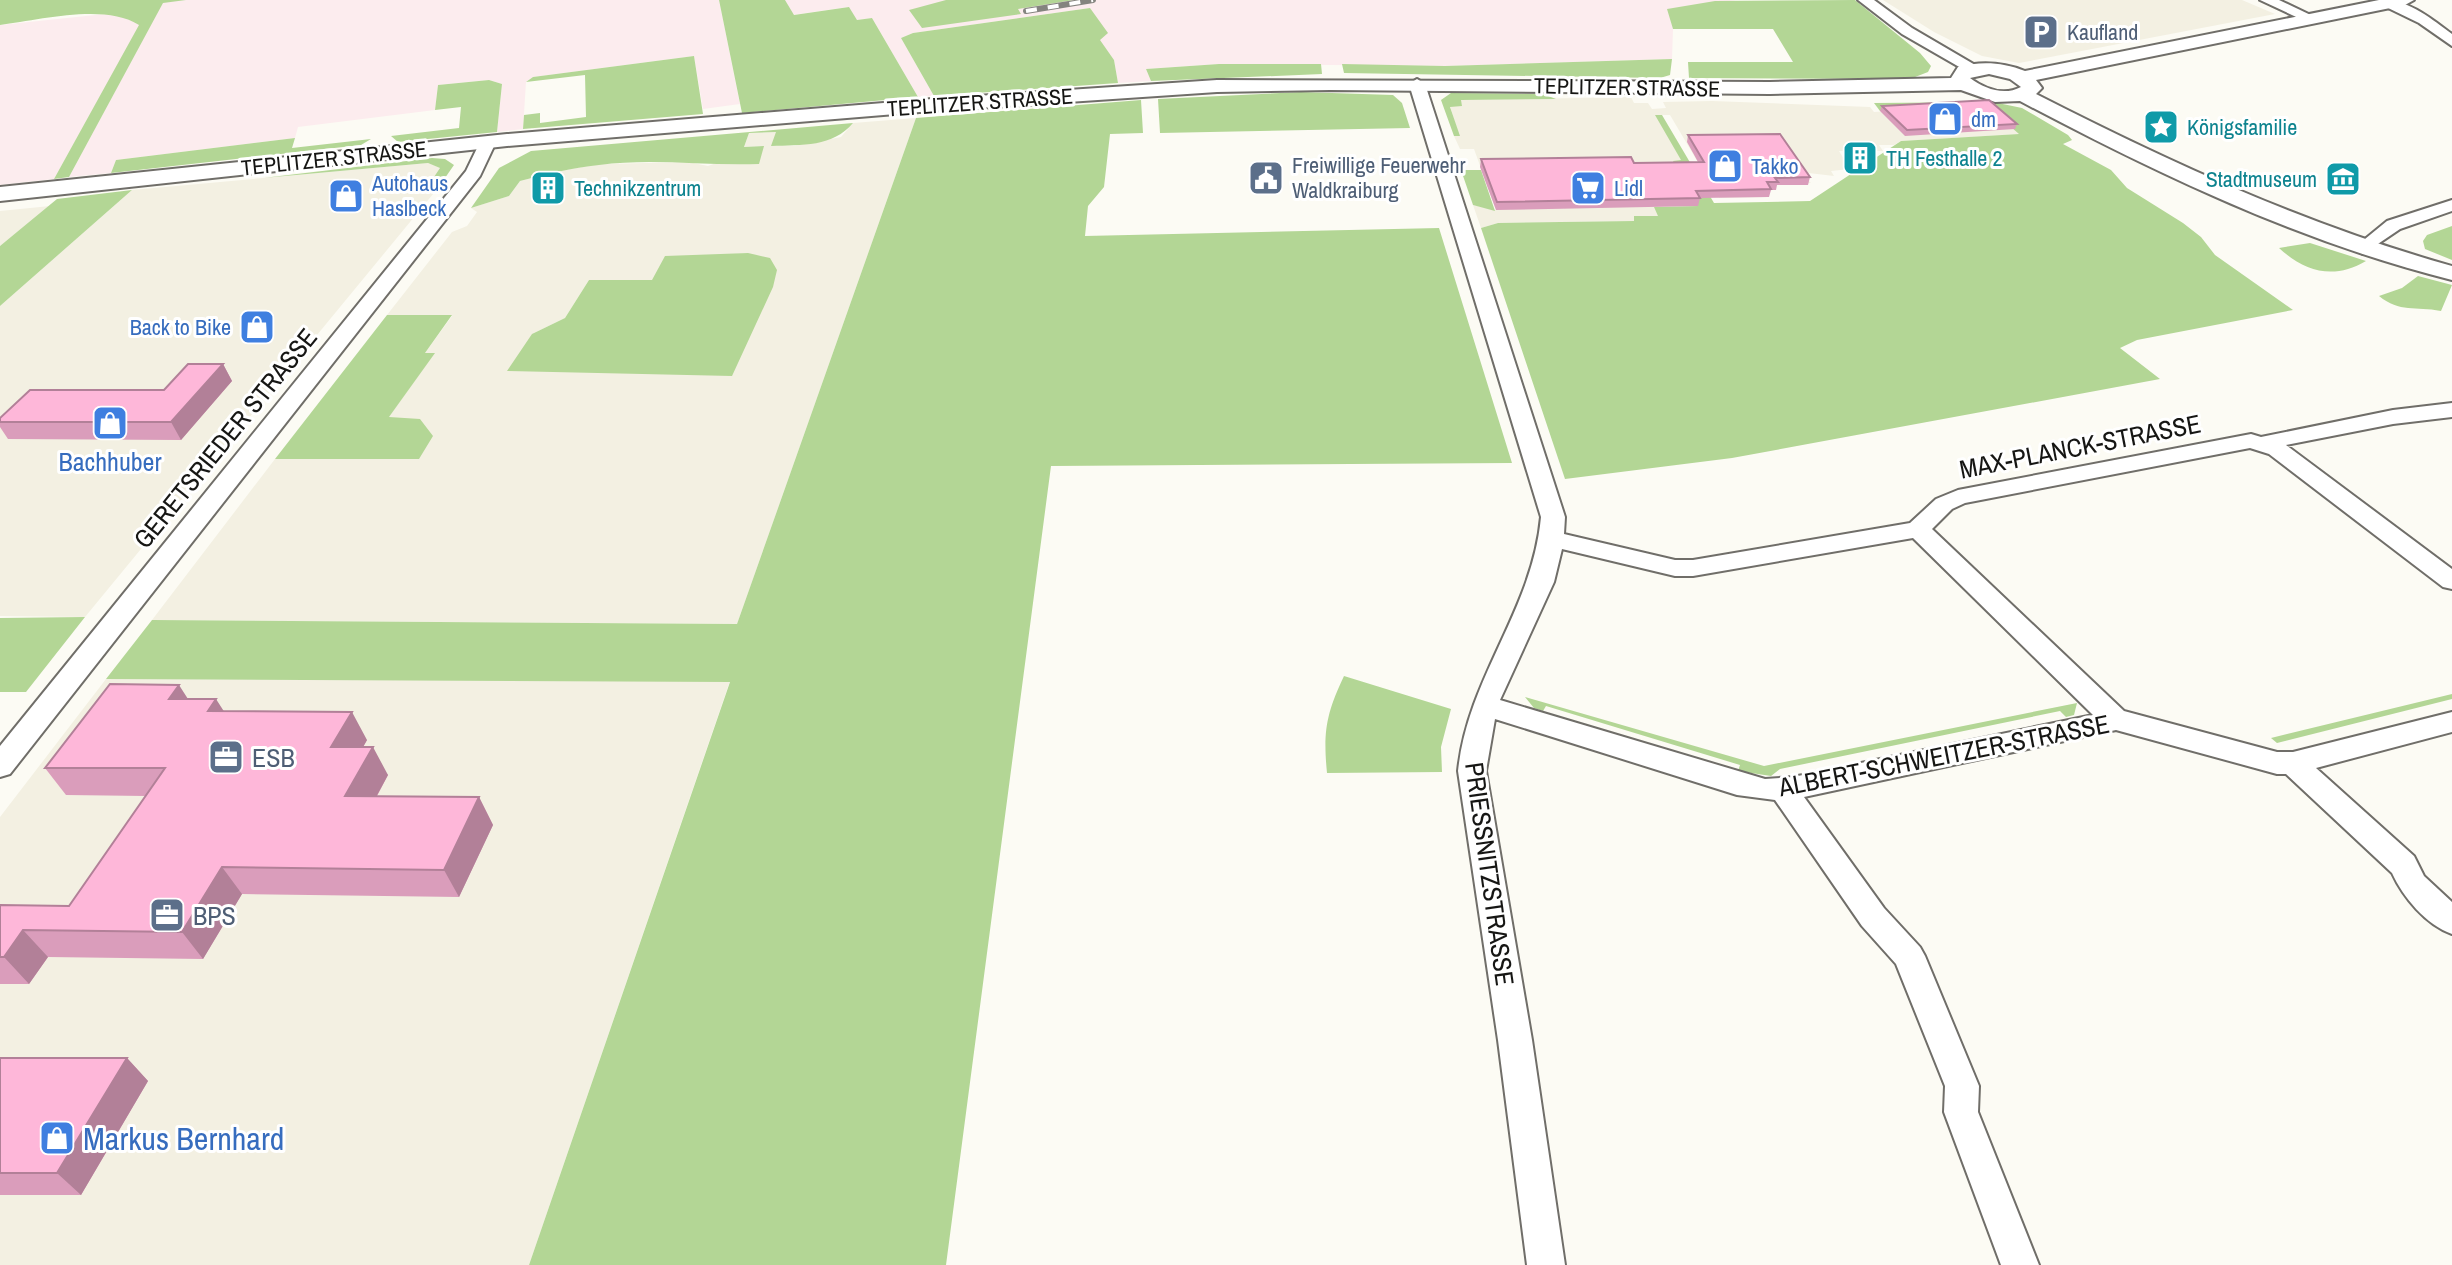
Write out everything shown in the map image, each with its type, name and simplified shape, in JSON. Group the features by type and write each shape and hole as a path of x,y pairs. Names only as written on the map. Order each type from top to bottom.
{"street":[{"path":"1865,0 1968,76"},
{"path":"2267,0 2312,19"},
{"path":"2023,86 2397,2 2452,41"},
{"name":"TEPLITZER STRASSE","path":"0,194 488,142 1268,84 1802,88 1968,76 1991,95 2023,86"},
{"name":"PRIESSNITZSTRASSE","path":"1417,84 1548,494 1554,539 1550,558 1475,735 1472,771 1522,1084 1546,1265"},
{"path":"2023,86 2180,175 2287,221 2363,248 2452,273"},
{"name":"GERETSRIEDER STRASSE","path":"0,766 474,172 488,142"},
{"path":"2363,248 2377,233 2410,216 2452,205"},
{"name":"MAX-PLANCK-STRASSE","path":"1918,529 1944,504 1958,497 2393,417 2452,410"},
{"path":"2257,442 2277,449 2452,581"},
{"path":"1554,539 1685,569 1918,529 2116,720"},
{"name":"ALBERT-SCHWEITZER-STRASSE","path":"1486,706 1737,784 1783,789 2116,720 2140,724 2261,760 2293,763 2452,722"},
{"path":"2293,763 2403,865 2413,885 2452,921"},
{"path":"1783,789 1873,917 1909,956 1962,1086 1961,1112 2020,1265"}],"shaded area":[{"path":"719,0 740,104 703,109 694,56 533,77 526,82 523,129 497,132 502,84 489,80 438,85 435,110 298,127 295,138 116,160 111,173 69,177 163,2"},
{"path":"785,0 1737,0 1668,9 1673,29 1672,59 1445,66 1219,64 1146,69 1151,81 1118,83 1114,60 1099,40 1090,8 913,33 901,38 934,96 918,97 872,18 857,20 848,7 793,15"},
{"name":"Kaufland","path":"1883,0 2242,0 2275,14 2019,63 1982,56 1934,32"},
{"path":"105,14 127,17 140,25 54,179 0,185 0,25"},
{"path":"1631,97 1634,103 1648,103 1652,109 1666,108 1663,102 1712,101 1870,107 1874,112 1987,105 2020,134 1901,141 1894,145 1879,145 1883,151 1839,151 1850,169 1831,171 1834,176 1800,172 1811,183 1774,185 1776,190 1765,190 1769,197 1719,198 1670,115 1656,115 1682,161 1674,161 1698,206 1655,207 1659,216 1635,216 1635,221 1498,223 1481,228 1473,205 1496,210 1474,149 1460,149 1454,136 1459,136 1450,106 1462,106 1460,100"},
{"path":"916,118 737,624 152,620 275,459 419,459 388,418 434,353 425,353 452,316 387,315 452,232 467,226 477,212 471,208 509,196 520,181 558,171 601,164 688,162 708,166 763,146 744,147 749,133 777,132 772,145 794,146 841,137 853,123","holes":["748,253 532,334 565,318 589,280 652,280 708,256"]},
{"path":"428,163 441,168 431,183 438,188 85,617 0,616 0,306 132,190"},
{"path":"50,206 0,246 0,211"},
{"path":"106,679 730,681 529,1265 0,1265 0,817"}],"green space":[{"path":"0,0 186,0 163,3 69,177 54,179 139,25 125,18 90,14 0,25"},
{"path":"719,0 785,0 794,15 849,7 857,20 872,18 918,97 742,113"},
{"path":"946,0 1074,0 1018,9 1021,14 922,28 909,10"},
{"path":"1855,0 1920,53 1931,66 1928,72 1910,79 1689,78 1688,62 1793,62 1773,29 1673,29 1667,9 1715,1"},
{"path":"1090,8 1108,33 1100,40 1114,60 1118,83 934,96 901,38 913,33"},
{"path":"694,56 703,114 523,129 524,115 540,113 540,123 586,117 585,75 526,82 533,77"},
{"path":"1672,59 1670,75 1660,78 1344,73 1342,64 1445,66"},
{"path":"1219,64 1321,64 1322,74 1151,81 1146,69"},
{"path":"489,80 502,84 497,132 398,142 391,136 459,128 461,107 435,110 438,85"},
{"path":"1301,92 1393,95 1402,103 1410,128 1160,133 1158,99"},
{"path":"1451,93 1543,94 1556,99 1461,100 1462,106 1450,107 1460,136 1454,136 1441,100"},
{"path":"1141,100 1143,133 1110,134 1104,187 1088,206 1085,236 1439,228 1512,463 1051,466 946,1265 529,1265 730,682 106,679 152,620 737,624 916,118"},
{"path":"1993,102 2022,108 2068,135 2072,140 2063,144 2111,170 2127,188 2183,223 2201,237 2215,255 2293,310 2137,340 2120,348 2160,379 1732,458 1565,479 1481,228 1498,223 1634,221 1634,216 1658,216 1654,207 1698,206 1673,161 1681,160 1655,115 1662,115 1714,203 1810,201 1901,141 2019,134 1987,106 1880,111 1874,103"},
{"path":"853,123 836,137 805,145 771,146 776,132 749,133 744,147 764,146 759,164 639,162 579,168 520,181 509,196 471,208 499,168 531,151"},
{"path":"295,138 292,148 371,139 361,145 111,173 116,160"},
{"path":"445,159 454,165 438,188 430,183 440,168 428,163 263,178"},
{"path":"1461,170 1481,170 1495,211 1473,205"},
{"path":"132,190 0,306 0,246 57,199"},
{"path":"2452,226 2452,260 2425,249 2423,241 2427,235"},
{"path":"2310,243 2366,261 2343,270 2320,271 2299,263 2279,248"},
{"path":"748,253 770,258 777,270 773,287 732,376 507,371 532,334 565,318 589,280 652,280 665,256"},
{"path":"2418,276 2452,285 2441,311 2401,307 2379,296 2402,288"},
{"path":"387,315 452,315 425,353 435,353 389,417 420,419 433,436 419,459 275,459"},
{"path":"85,617 26,692 0,692 0,618"},
{"path":"1344,676 1451,709 1441,747 1442,772 1327,773 1327,723"},
{"path":"2452,694 2452,699 2277,743 2271,738"},
{"path":"1525,697 1764,766 2077,703 2074,715 2066,717 2060,711 1780,769 1771,776 1738,771 1740,765 1546,706 1543,711 1534,708"}],"building":[{"name":"dm","path":"1989,100 2017,124 1907,130 1882,106"},
{"path":"1780,134 1810,177 1775,178 1778,182 1767,182 1771,189 1696,191 1700,198 1497,202 1481,159 1631,157 1634,163 1704,162 1688,135"},
{"path":"188,364 223,364 171,422 0,422 0,418 30,390 164,390"},
{"path":"110,684 179,685 169,699 216,699 208,711 352,712 331,747 373,747 345,796 479,797 444,870 222,867 182,932 23,930 4,957 0,957 0,905 69,906 165,768 45,768"},
{"path":"0,1058 127,1058 57,1173 0,1173"}],"railway":[{"path":"1026,11 1093,0"}],"place":[{"name":"Kaufland","path":"2041,32"},
{"name":"dm","path":"1945,119"},
{"name":"Königsfamilie","path":"2161,127"},
{"name":"TH Festhalle 2","path":"1860,158"},
{"name":"Takko","path":"1725,166"},
{"name":"Freiwillige Feuerwehr Waldkraiburg","path":"1266,178"},
{"name":"Stadtmuseum","path":"2343,179"},
{"name":"Technikzentrum","path":"548,188"},
{"name":"Lidl","path":"1588,188"},
{"name":"Autohaus Haslbeck","path":"346,196"},
{"name":"Back to Bike","path":"257,327"},
{"name":"Bachhuber","path":"110,423"},
{"name":"ESB","path":"226,757"},
{"name":"BPS","path":"167,915"},
{"name":"Markus Bernhard","path":"57,1138"}]}
